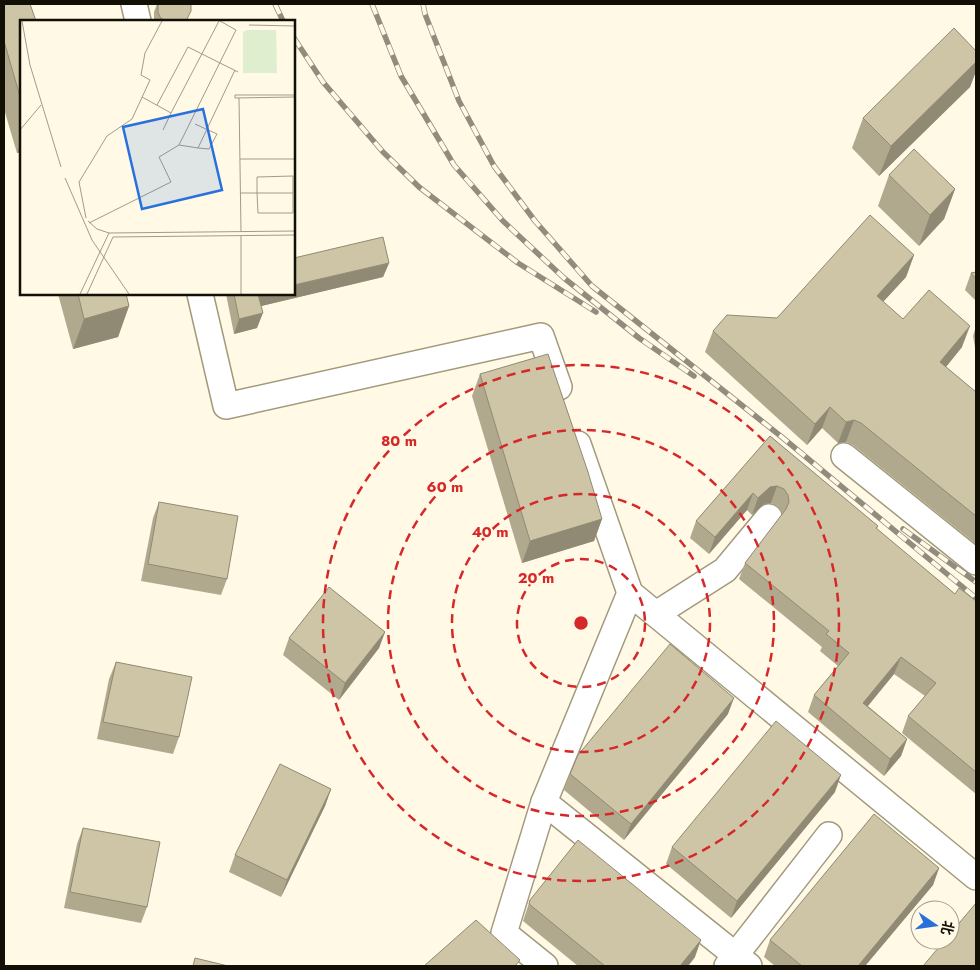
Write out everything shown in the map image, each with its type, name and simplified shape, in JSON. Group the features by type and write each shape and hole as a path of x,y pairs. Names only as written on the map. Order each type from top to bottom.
{"street":[{"path":"134,4 138,20"},
{"path":"200,295 226,406 541,336 630,593 976,877"},
{"path":"844,456 976,562"},
{"path":"656,614 725,570 769,517"},
{"path":"545,966 504,932 544,802 630,593"},
{"path":"544,802 737,963 829,834"}],"building":[{"path":"4,4 30,4 36,20 20,20 20,97 4,41"},
{"path":"158,4 191,5 191,11 186,20 164,20 158,12"},
{"path":"954,28 976,51 976,62 891,146 863,118"},
{"path":"914,149 955,189 930,215 889,175"},
{"path":"870,215 914,255 877,296 903,319 929,290 970,326 940,362 976,392 976,516 861,423 854,420 846,422 830,407 815,424 713,331 727,315 777,318"},
{"path":"383,237 389,263 295,285 295,258"},
{"path":"976,272 976,279 971,273"},
{"path":"78,295 126,295 129,306 84,319"},
{"path":"234,295 258,295 263,313 239,319"},
{"path":"548,354 602,519 530,541 480,374"},
{"path":"770,436 878,526 876,528 955,594 959,588 976,601 976,772 908,716 936,683 901,657 863,703 907,739 890,759 814,695 849,653 826,634 829,631 745,563 786,509 789,502 788,495 784,489 777,486 770,487 758,498 753,493 715,537 696,521"},
{"path":"159,502 238,516 227,579 148,564"},
{"path":"329,587 385,632 345,683 289,638"},
{"path":"670,644 734,698 631,824 570,774 578,755"},
{"path":"116,662 192,677 179,737 103,722"},
{"path":"776,721 841,775 737,901 672,847"},
{"path":"280,764 331,789 287,880 235,855"},
{"path":"874,814 939,868 913,900 910,900 910,903 858,966 802,966 770,940"},
{"path":"83,828 160,842 147,907 70,892"},
{"path":"578,840 701,940 680,966 605,966 529,904 530,900"},
{"path":"976,903 976,966 923,966 937,950 960,950 960,922"},
{"path":"476,920 520,960 515,966 424,966"},
{"path":"195,958 228,966 193,966"}],"railway":[{"path":"275,4 283,20"},
{"path":"372,4 401,76 454,165 503,221 564,278 639,338 694,376"},
{"path":"423,4 425,14 459,101 494,166 535,221 592,286 783,438 976,598"},
{"path":"295,40 323,82 383,152 419,187 518,263 596,312"},
{"path":"903,529 976,582"}]}
